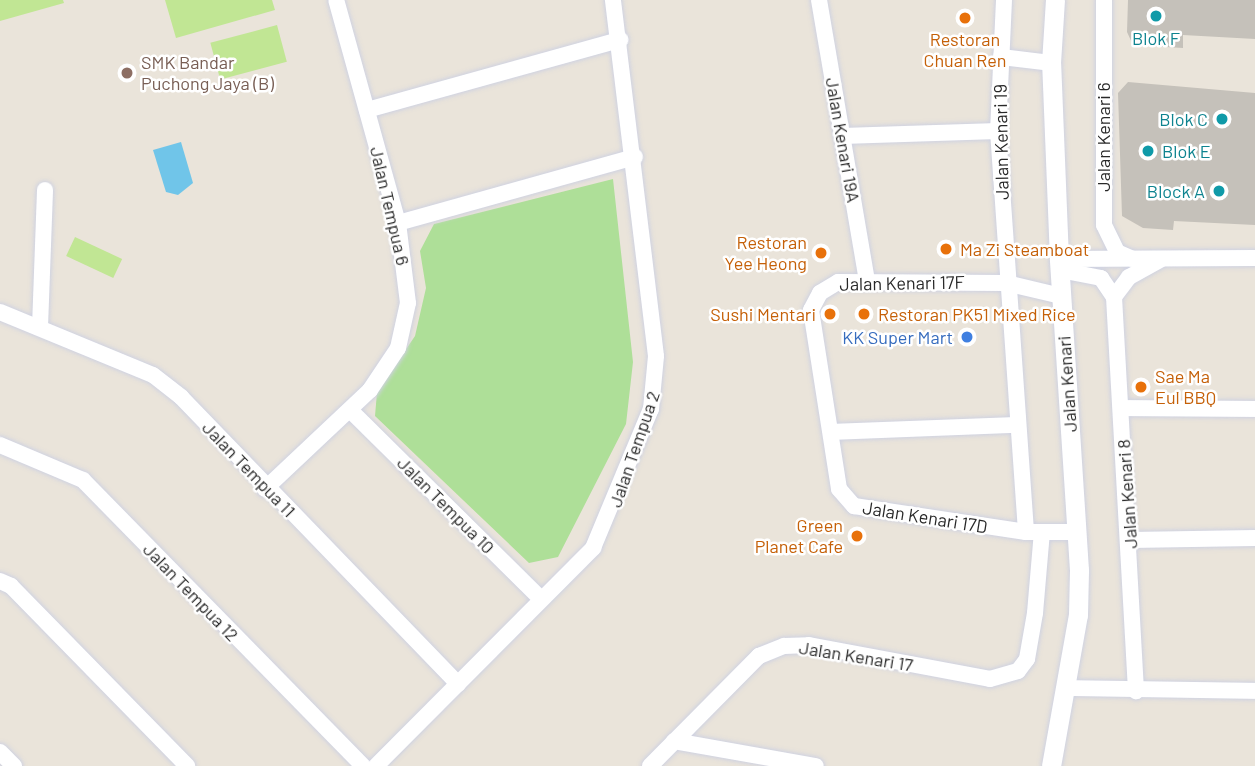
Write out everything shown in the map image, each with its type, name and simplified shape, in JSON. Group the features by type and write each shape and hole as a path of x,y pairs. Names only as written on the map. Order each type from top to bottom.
{"street":[{"name":"Jalan Tempua 6","path":"265,488 351,411 386,368 405,324 407,280 398,222 336,0"},
{"name":"Jalan Tempua 2","path":"376,766 600,537 651,409 658,373 635,157 613,0"},
{"name":"Jalan Kenari 19A","path":"819,0 867,281"},
{"name":"Jalan Kenari 19","path":"1004,0 998,131 1006,284 1015,425 1034,532"},
{"name":"Jalan Kenari","path":"1051,766 1078,615 1077,532 1059,265 1051,63 1055,0"},
{"name":"Jalan Kenari 6","path":"1104,0 1104,226 1117,251 1133,259"},
{"path":"367,110 620,40"},
{"path":"1001,57 1051,63"},
{"path":"842,136 998,131"},
{"path":"398,222 635,157"},
{"path":"40,327 45,191"},
{"path":"1059,265 1133,259 1255,258"},
{"path":"1059,265 1101,278 1114,297 1129,277 1162,259"},
{"name":"Jalan Kenari 17F","path":"831,432 811,310 828,285 867,281 1006,284 1061,296"},
{"name":"Jalan Kenari 8","path":"1114,297 1130,540 1136,691"},
{"name":"Jalan Tempua 11","path":"0,312 153,376 181,397 265,488 458,684"},
{"path":"1122,408 1255,409"},
{"name":"Jalan Tempua 10","path":"351,411 541,599"},
{"path":"831,432 1015,425"},
{"name":"Jalan Kenari 17D","path":"831,432 839,489 854,506 1034,532 1077,532"},
{"name":"Jalan Tempua 12","path":"0,445 83,480 363,766"},
{"name":"Jalan Kenari 17","path":"650,766 759,656 784,646 809,645 990,679 1018,671 1027,659 1034,532"},
{"path":"1130,540 1255,538"},
{"path":"0,581 11,586 187,766"},
{"path":"1065,688 1255,691"},
{"path":"674,741 816,766"},
{"path":"0,752 14,766"}],"green space":[{"path":"0,0 63,0 64,3 0,21"},
{"path":"165,0 272,0 275,10 176,38"},
{"path":"277,25 287,62 220,80 210,43"},
{"path":"613,179 633,362 626,424 558,557 529,563 375,416 377,392 415,336 426,288 420,251 434,224"},
{"path":"75,237 122,259 113,278 66,256"}],"water":[{"path":"181,142 193,183 178,195 166,192 153,150"}],"building":[{"path":"1128,0 1255,0 1255,39 1183,35 1183,48 1133,45 1127,32"},
{"path":"1128,82 1255,93 1255,225 1174,221 1173,230 1143,228 1122,216 1118,93"}],"place":[{"name":"Blok F","path":"1156,16"},
{"name":"Restoran Chuan Ren","path":"965,18"},
{"name":"SMK Bandar Puchong Jaya (B)","path":"127,73"},
{"name":"Blok C","path":"1222,119"},
{"name":"Blok E","path":"1148,151"},
{"name":"Block A","path":"1219,191"},
{"name":"Ma Zi Steamboat","path":"946,249"},
{"name":"Restoran Yee Heong","path":"821,253"},
{"name":"Sushi Mentari","path":"830,314"},
{"name":"Restoran PK51 Mixed Rice","path":"864,314"},
{"name":"KK Super Mart","path":"967,337"},
{"name":"Sae Ma Eul BBQ","path":"1141,387"},
{"name":"Green Planet Cafe","path":"857,536"}]}
